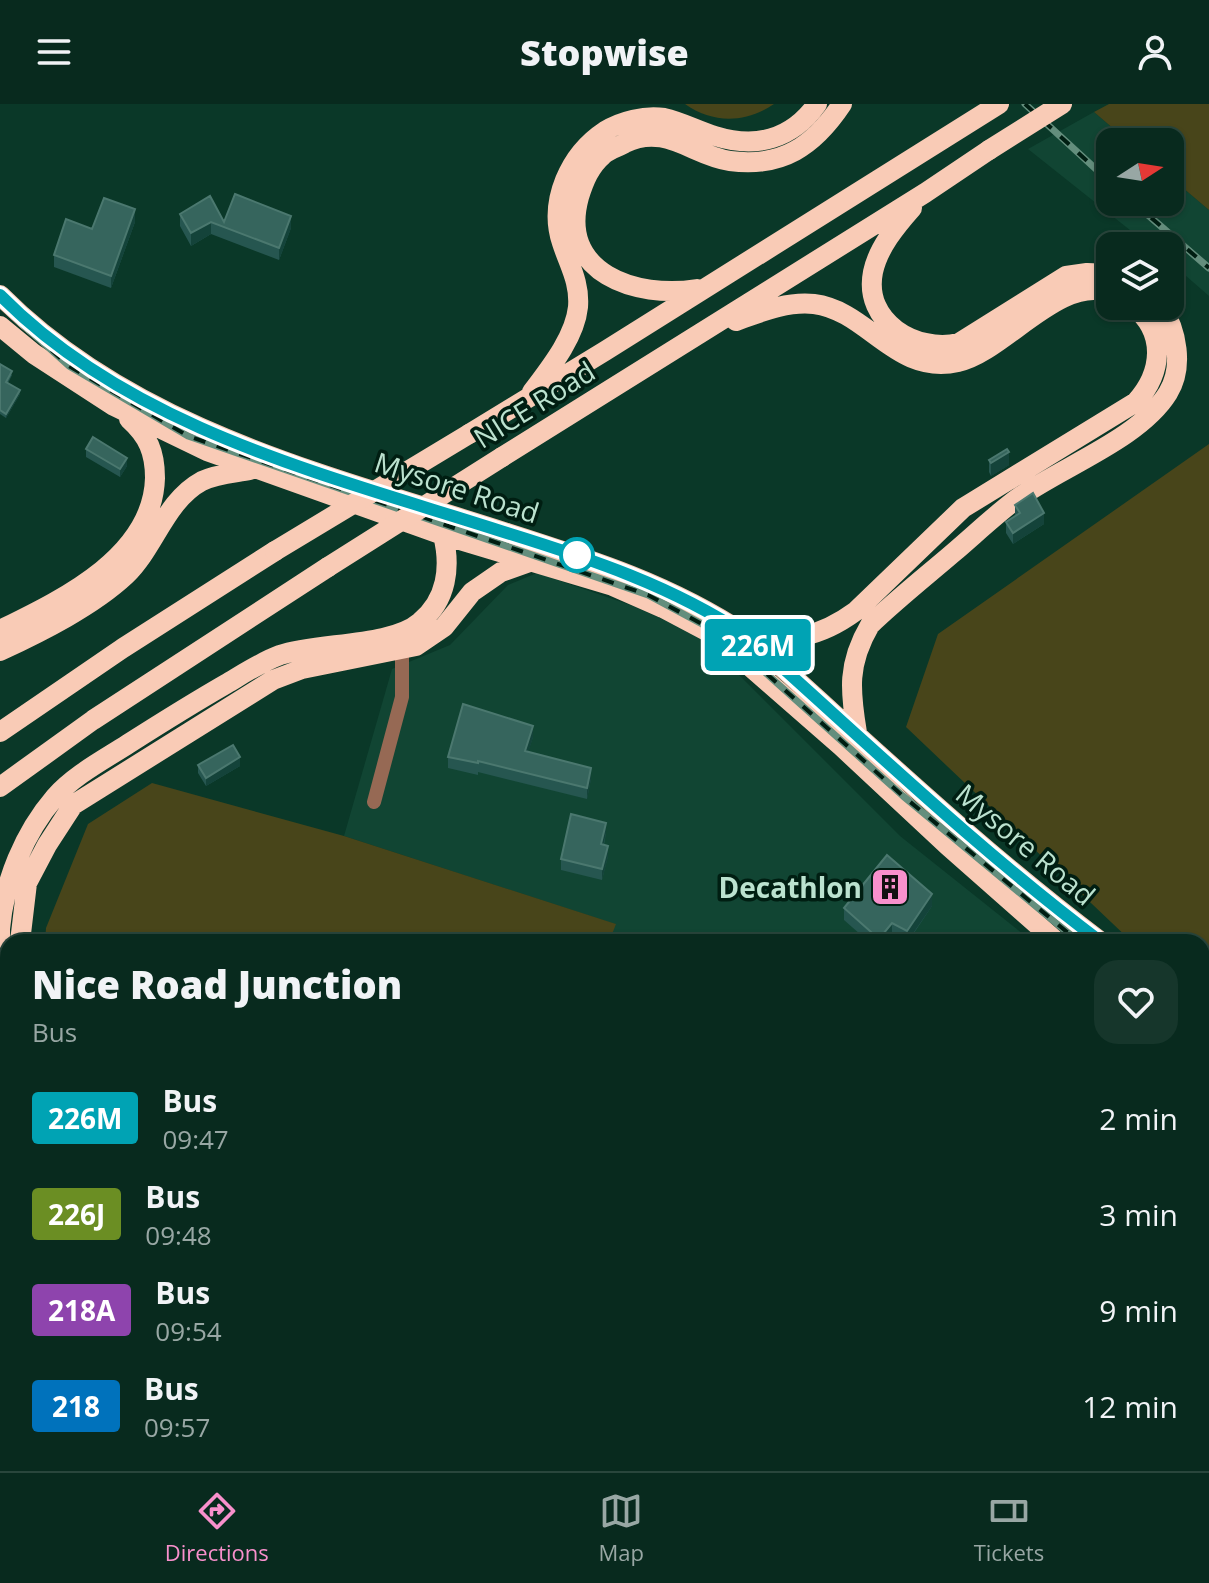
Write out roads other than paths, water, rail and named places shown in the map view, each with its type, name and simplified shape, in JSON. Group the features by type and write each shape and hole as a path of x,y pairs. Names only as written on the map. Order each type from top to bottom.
{"highway":[{"path":"524,401 561,349 578,309 577,280 560,240 558,208 566,176 582,151 605,132 628,121 661,118 718,137 748,141 780,138 808,117 817,104"},
{"path":"708,287 675,293 628,287 600,272 580,247 574,215 584,179 604,154 635,138 666,138 727,161 761,162 795,153 820,135 842,104"},
{"name":"NICE Road","path":"0,732 123,648 275,551 524,401 999,104"},
{"name":"NICE Road","path":"0,787 93,720 328,567 1062,104"},
{"path":"925,193 884,245 873,271 871,287 880,312 889,324 911,339 934,345 959,343 1066,276 1096,273"},
{"path":"702,333 781,306 813,304 849,315 901,354 922,361 958,362 1071,294 1096,291"},
{"name":"Mysore Road","path":"0,295 27,322 105,377 177,418 287,463 620,570 686,598 746,635 947,845 1048,934"},
{"path":"746,635 781,640 821,632 838,624 856,611 963,508 1136,402 1156,374 1158,359 1155,340 1145,320"},
{"path":"849,740 852,668 856,652 870,625 1015,501 1132,429 1159,405 1174,378 1176,344 1168,320"},
{"name":"Mysore Road","path":"0,326 34,354 114,406 207,451 443,535 613,586 714,635 961,828 1090,934"},
{"path":"0,630 62,599 103,570 135,535 146,516 155,483 151,446 145,433 114,406"},
{"path":"0,651 93,601 126,575 153,542 174,505 187,491 213,477 254,470"},
{"path":"0,1001 0,929 8,880 30,833 56,796 106,758 257,665 304,649 396,635 418,624 431,612 446,581 448,563 443,535"},
{"path":"21,934 27,883 73,805 273,680 302,669 416,646 444,627 472,592 501,572 532,561"}],"street":[{"path":"374,802 402,697 402,649"}],"railway":[{"path":"1025,104 1096,169"},
{"path":"1149,216 1209,268"},
{"path":"0,300 69,366 188,436 648,595 702,624 758,666 903,796 1069,934"}],"place":[{"name":"Decathlon","path":"890,887"}]}
